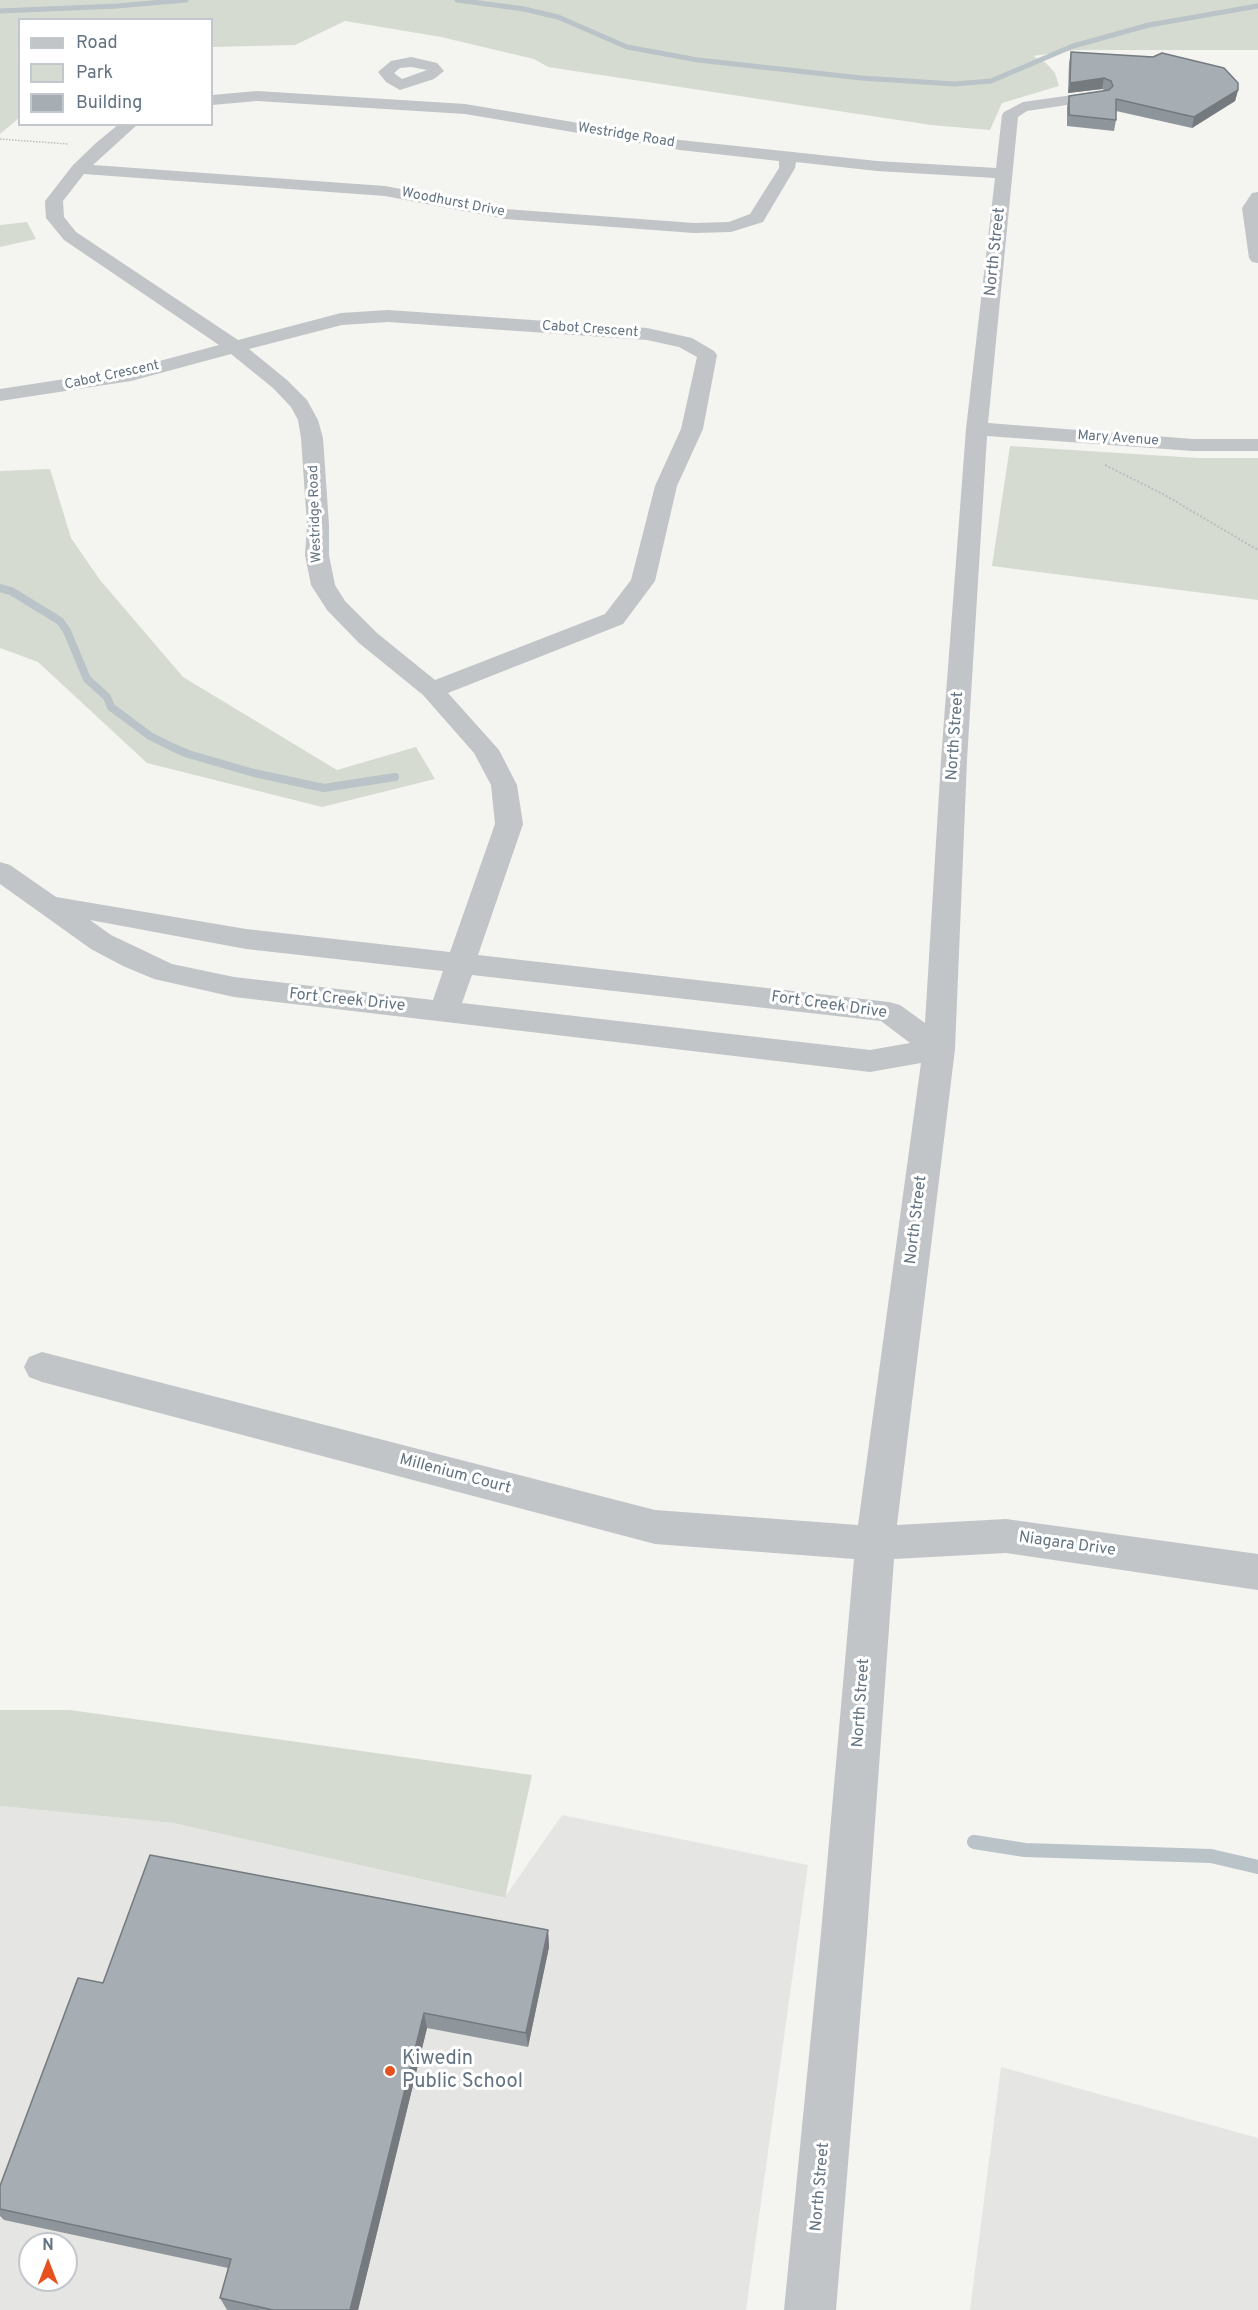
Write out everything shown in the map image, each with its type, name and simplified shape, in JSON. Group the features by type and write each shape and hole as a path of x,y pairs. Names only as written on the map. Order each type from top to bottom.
{"street":[{"path":"383,103 400,85"},
{"name":"Westridge Road","path":"213,100 257,96 465,109 645,141 788,157 1005,174"},
{"name":"North Street","path":"810,2310 844,1933 874,1543 939,1049 954,760 977,429 1010,116 1023,107 1101,96"},
{"name":"Westridge Road","path":"127,126 102,146 54,201 55,218 70,236 233,346 280,384 300,404 308,420 314,456 318,570 324,585 335,605 368,638 432,690 486,750 504,785 509,824 444,1012"},
{"name":"Woodhurst Drive","path":"80,169 385,191 505,214 694,228 731,227 756,218 788,168 788,157"},
{"path":"1258,197 1251,208 1258,258"},
{"name":"Cabot Crescent","path":"0,395 131,375 341,319 388,316 647,334 685,342 706,355 692,429 666,486 643,581 614,619 432,690"},
{"name":"Mary Avenue","path":"977,429 1193,445 1258,445"},
{"name":"Fort Creek Drive","path":"0,871 101,942 134,959 165,972 245,988 870,1061 939,1049"},
{"name":"Fort Creek Drive","path":"45,902 201,932 889,1012 939,1049"},
{"name":"Millenium Court","path":"42,1367 655,1527 874,1543"},
{"name":"Niagara Drive","path":"874,1543 1006,1536 1258,1572"}],"path":[{"path":"0,139 102,146"},
{"path":"1103,464 1163,494 1258,550"}],"shaded area":[{"name":"Kiwedin Public School","path":"0,1806 173,1823 504,1898 562,1815 808,1865 746,2310 0,2310"},
{"path":"1001,2067 1258,2138 1258,2310 970,2310"}],"green space":[{"path":"0,0 1258,0 1258,50 1075,50 1033,56 1046,63 1055,73 1059,86 1002,103 990,130 931,125 548,67 534,59 441,37 345,21 295,45 213,47 213,18 18,18 18,119 0,134"},
{"path":"27,222 36,239 0,247 0,225"},
{"path":"1010,446 1197,458 1258,458 1258,600 992,566"},
{"path":"50,469 71,538 100,580 183,677 337,770 416,747 435,779 322,807 147,763 38,662 0,648 0,471"},
{"path":"0,1710 70,1710 532,1775 505,1898 173,1823 0,1806"}],"building":[{"path":"1071,52 1153,57 1162,53 1224,68 1238,83 1238,90 1194,117 1116,99 1116,120 1069,115 1069,96 1109,90 1113,86 1111,81 1104,78 1070,83"},
{"path":"150,1855 548,1930 526,2033 424,2013 350,2310 273,2310 220,2298 231,2259 0,2209 0,2186 78,1978 103,1983"}],"waterway":[{"path":"0,11 117,6 186,0"},
{"path":"457,0 524,9 558,17 627,47 698,60 861,78 955,84 991,81 1073,46 1149,25 1258,6"},
{"path":"3,589 0,588 11,591 60,621 67,631 87,679 107,697 111,707 150,736 172,747 188,754 254,773 324,788 395,777"},
{"path":"974,1842 1025,1850 1211,1856 1258,1867"}],"place":[{"name":"Kiwedin Public School","path":"390,2071"}]}
